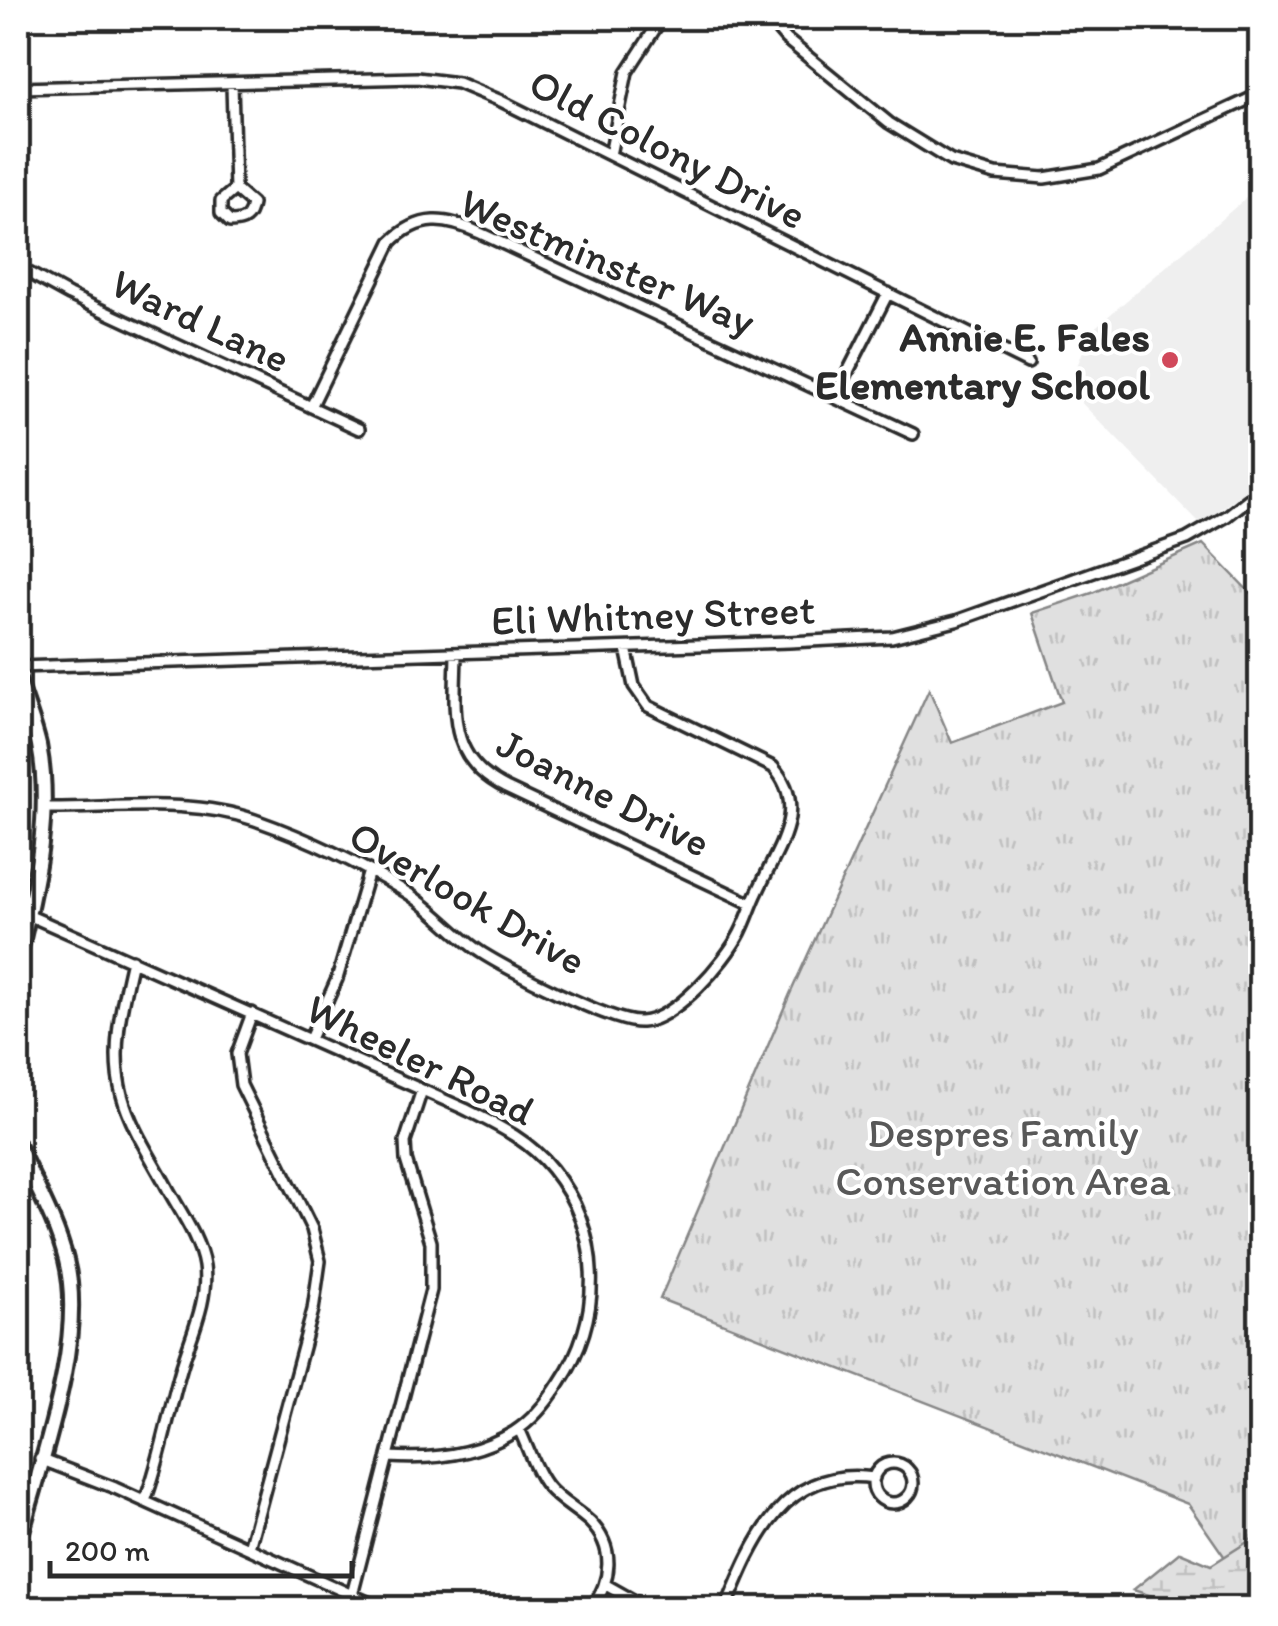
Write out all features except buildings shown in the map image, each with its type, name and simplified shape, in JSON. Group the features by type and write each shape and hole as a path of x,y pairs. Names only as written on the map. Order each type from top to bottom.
{"street":[{"path":"610,156 627,72 662,18"},
{"path":"768,18 786,39 889,123 951,161 995,174 1044,178 1099,170 1260,94"},
{"name":"Old Colony Drive","path":"18,88 417,78 458,83 502,101 1028,364"},
{"path":"232,84 235,189"},
{"name":"Westminster Way","path":"311,407 391,242 410,226 442,220 498,241 913,434"},
{"name":"Ward Lane","path":"18,267 69,295 359,429"},
{"path":"835,397 888,294"},
{"name":"Eli Whitney Street","path":"18,667 626,648 911,634 956,622 1188,538 1260,490"},
{"path":"1250,499 1260,510"},
{"name":"Overlook Drive","path":"44,808 213,808 258,821 369,871 426,905 489,958 590,1006 636,1023 662,1016 716,967 740,934 790,817 792,802 784,779 773,767 648,706 634,686 626,648"},
{"name":"Joanne Drive","path":"456,654 456,722 466,757 477,770 506,788 752,904"},
{"path":"18,679 38,743 44,808 18,960"},
{"path":"310,1040 337,979 369,871"},
{"name":"Wheeler Road","path":"28,914 507,1130 538,1154 566,1188 586,1234 592,1276 584,1334 567,1373 553,1394 519,1429 494,1442 456,1454 416,1459 389,1456"},
{"path":"132,960 120,1025 119,1082 136,1128 204,1264 200,1310 145,1501"},
{"path":"249,1548 312,1310 320,1261 312,1229 242,1085 238,1054 252,1013"},
{"path":"352,1595 427,1312 433,1272 431,1242 406,1160 405,1142 422,1090"},
{"path":"18,1146 60,1239 71,1292 63,1375 18,1546"},
{"path":"519,1429 544,1484 589,1521 604,1543 608,1560 606,1585 592,1608"},
{"path":"40,1459 145,1501 381,1608"},
{"path":"900,1464 912,1474 912,1490 901,1502 885,1502 874,1490 874,1478 884,1465 900,1464"},
{"path":"726,1608 755,1548 786,1500 825,1478 874,1478"},
{"path":"606,1585 647,1608"},
{"path":"791,1608 842,1608"}],"shaded area":[{"name":"Annie E. Fales Elementary School","path":"1260,186 1260,480 1200,524 1068,389 1091,331"}],"green space":[{"name":"Despres Family Conservation Area","path":"1203,544 1260,603 1260,1608 1188,1504 660,1299 790,994 929,689 952,743 1062,702 1032,613 1092,593"},
{"path":"1260,1534 1260,1608 1190,1608 1133,1590 1180,1552 1211,1565"}],"place":[{"name":"Annie E. Fales Elementary School","path":"1170,360"}]}
